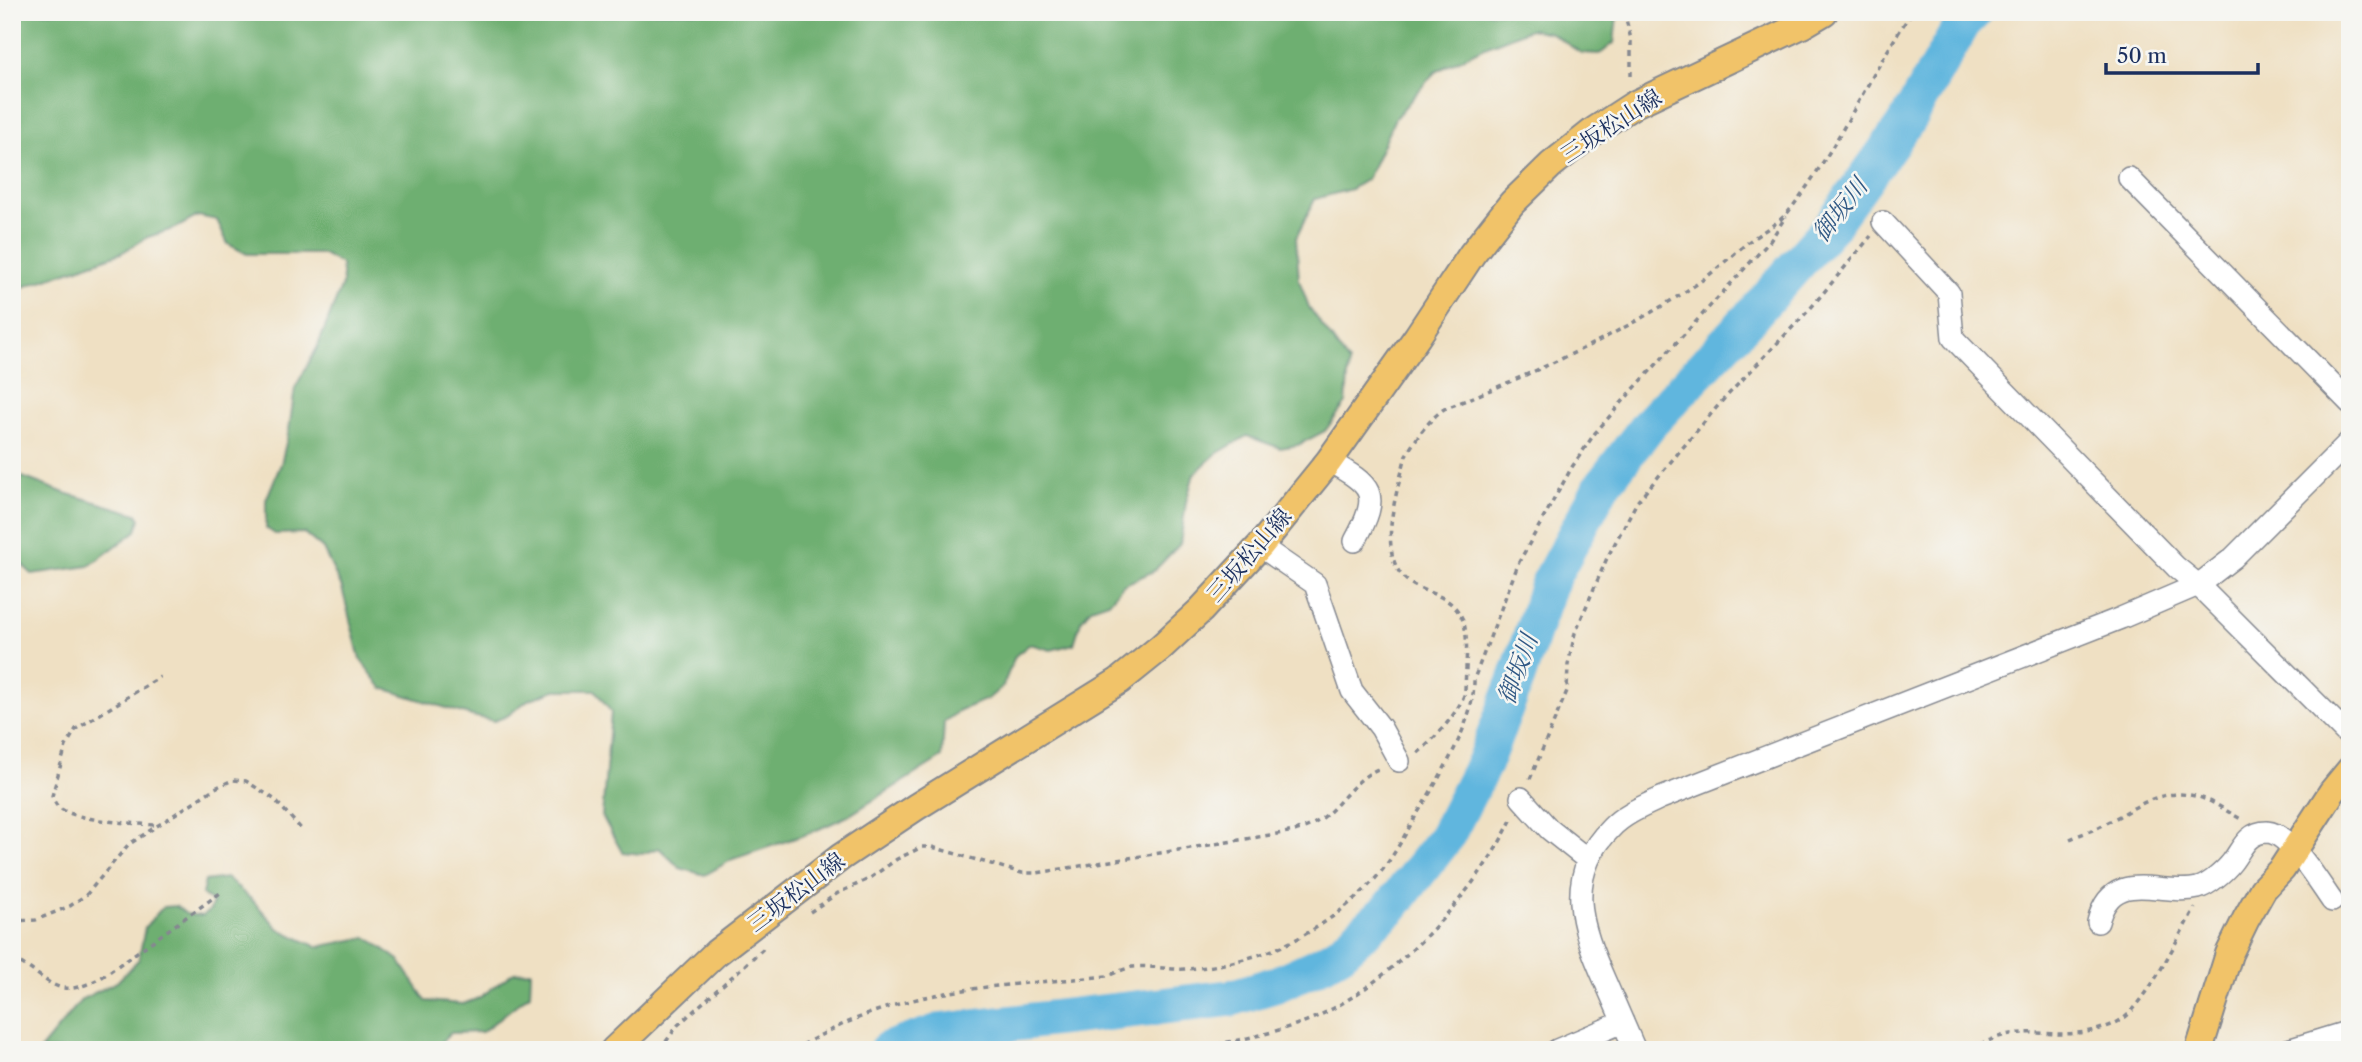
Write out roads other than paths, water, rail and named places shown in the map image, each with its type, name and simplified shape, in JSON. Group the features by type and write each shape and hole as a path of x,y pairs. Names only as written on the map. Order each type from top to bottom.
{"main road":[{"name":"三坂松山線","path":"614,1050 716,953 841,857 916,807 1119,681 1201,610 1260,546 1329,461 1418,337 1472,254 1512,203 1551,165 1595,130 1636,104 1824,12"},
{"path":"2199,1050 2229,954 2263,889 2282,869 2350,770"}],"street":[{"path":"2129,178 2350,403"},
{"path":"1883,222 1949,293 1952,338 2176,567 2198,585 2350,737"},
{"path":"1634,1050 1590,947 1583,924 1580,899 1588,860 1596,845 1612,826 1633,811 1661,798 2121,618 2198,585 2233,558 2350,440"},
{"path":"1329,461 1359,478 1369,493 1371,503 1367,519 1355,541"},
{"path":"1260,546 1315,584 1352,691 1381,728 1399,761"},
{"path":"1521,798 1549,829 1588,860"},
{"path":"2098,922 2102,909 2112,897 2131,887 2147,885 2188,890 2203,887 2230,865 2248,837 2270,832 2282,838 2294,850 2332,901"},
{"path":"1556,1050 1623,1023"},
{"path":"2288,1050 2350,1031"}],"waterway":[{"name":"御坂川","path":"887,1050 939,1032 1231,998 1277,984 1323,963 1341,952 1391,907 1446,837 1484,763 1517,678 1548,585 1601,487 1650,423 1753,314 1831,226 1906,122 1963,23 1974,12"}]}
